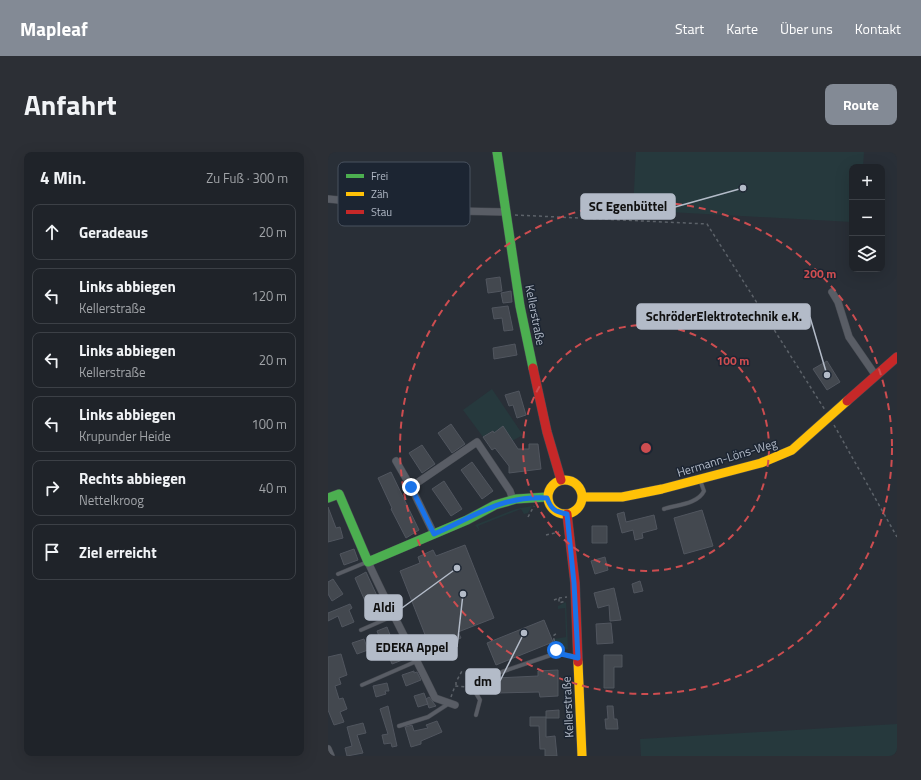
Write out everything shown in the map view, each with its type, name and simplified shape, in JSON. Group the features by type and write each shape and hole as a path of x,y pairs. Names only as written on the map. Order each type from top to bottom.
{"main road":[{"name":"Kellerstraße","path":"497,152 520,306 549,439 562,480"},
{"name":"Hermann-Löns-Weg","path":"582,496 622,497 761,463 792,450 897,357"},
{"path":"562,480 567,480 578,486 582,496 578,508 567,514 558,513 550,507 547,498 551,486 562,480"},
{"path":"328,498 339,494 368,562 467,520 475,513 525,497 547,498"},
{"name":"Kellerstraße","path":"567,514 574,583 582,756"}],"street":[{"path":"328,198 338,199"},
{"path":"470,211 506,212"},
{"path":"832,292 838,302 849,337 876,376"},
{"path":"411,487 477,442 510,491 513,500"},
{"path":"396,461 411,487 434,534"},
{"path":"368,562 393,616 435,698 451,704"},
{"path":"328,749 331,756"}],"lane":[{"path":"664,509 696,500 701,496 704,491 700,479"},
{"path":"338,574 368,562"},
{"path":"361,630 393,616"},
{"path":"476,715 480,700 473,688 475,681 557,653 578,658"},
{"path":"362,685 417,661"},
{"path":"399,726 428,717 451,704"}],"path":[{"path":"506,212 510,214 707,224 829,417 897,537"},
{"path":"528,517 535,504"},
{"path":"546,535 559,532"},
{"path":"554,600 568,597"},
{"path":"559,598 559,604 568,601"},
{"path":"557,633 553,636 557,653"},
{"path":"451,704 456,682 462,672"},
{"path":"456,686 473,688"}],"green space":[{"path":"636,152 864,152 863,164 849,164 849,222 633,210"},
{"path":"492,389 523,435 512,441 503,426 494,433 492,431 483,437 463,410"},
{"path":"532,506 528,513 524,514 521,509 478,526 480,531 475,525 516,509"},
{"path":"566,602 568,649 564,649 564,645 558,645 557,649 554,639 566,637 565,608 558,609 558,606"},
{"path":"897,724 897,756 641,756 640,739"}],"building":[{"path":"500,277 502,291 488,293 486,279"},
{"path":"511,291 512,302 503,303 501,293"},
{"path":"508,306 513,330 504,331 502,318 494,319 492,308"},
{"path":"515,344 517,355 494,359 493,348"},
{"path":"827,361 840,382 827,390 813,369"},
{"path":"519,391 526,415 517,418 513,405 509,406 505,395"},
{"path":"451,424 465,444 452,453 438,433"},
{"path":"503,426 518,449 529,449 529,444 538,444 541,469 509,473 509,466 495,448 492,450 483,437 493,431 494,433"},
{"path":"422,445 435,464 422,473 409,453"},
{"path":"472,462 493,491 482,499 461,470"},
{"path":"391,472 419,530 406,538 391,509 392,508 378,478"},
{"path":"444,481 462,509 451,516 432,489"},
{"path":"328,507 336,528 340,527 343,538 328,542"},
{"path":"702,510 713,546 684,554 674,518"},
{"path":"624,512 626,522 654,515 657,529 642,533 643,538 635,540 633,530 622,533 617,514"},
{"path":"592,526 607,526 607,543 592,543"},
{"path":"465,545 494,618 458,632 461,638 431,650 400,571 420,563 418,557 433,550 436,556"},
{"path":"354,549 358,560 344,565 340,554"},
{"path":"605,557 608,570 595,574 591,561"},
{"path":"366,572 384,611 372,617 355,578"},
{"path":"333,579 343,594 332,601 328,594 328,582"},
{"path":"640,581 643,591 634,593 632,584"},
{"path":"614,588 621,620 610,621 609,605 598,608 594,593"},
{"path":"350,604 352,608 349,610 354,622 342,627 338,616 328,621 328,613"},
{"path":"544,620 553,642 496,665 487,643"},
{"path":"611,623 613,643 597,644 596,624"},
{"path":"387,627 392,640 382,644 377,631"},
{"path":"364,639 368,650 357,654 352,643"},
{"path":"401,649 405,659 392,664 388,654"},
{"path":"341,654 347,675 339,678 341,684 335,686 339,699 343,698 347,709 340,712 344,722 334,725 328,710 328,657"},
{"path":"604,655 622,655 622,667 614,667 614,688 604,688"},
{"path":"558,670 558,696 540,697 539,692 497,693 497,678 538,676 538,671"},
{"path":"414,671 414,673 417,672 421,680 406,686 402,675"},
{"path":"387,683 389,691 385,691 386,694 376,697 373,686"},
{"path":"424,693 428,704 418,707 414,696"},
{"path":"429,697 436,706 429,708 426,699"},
{"path":"388,706 397,746 392,747 391,743 384,744 382,735 388,734 380,709"},
{"path":"607,706 613,706 614,719 617,719 618,729 606,729 605,719 608,719"},
{"path":"559,710 559,718 546,718 546,711"},
{"path":"530,717 546,717 546,737 555,736 557,756 545,756 545,749 540,749 539,726 530,726"},
{"path":"437,721 442,732 421,741 421,744 411,747 405,727 412,725 414,731 428,728 426,725"},
{"path":"363,723 366,733 357,735 363,753 347,756 345,748 352,746 347,727"}],"traffic: fast":[{"path":"497,152 520,306 533,368"},
{"path":"328,498 339,494 368,562 467,520 495,505 516,499 547,497"}],"traffic: slow":[{"path":"582,497 622,497 662,489 761,463 792,450 847,401"},
{"path":"562,480 568,480 577,485 581,491 582,497 581,503 577,509 568,514 562,514 553,509 548,500 548,494 553,485 562,480"},
{"path":"578,662 582,756"}],"traffic: jam":[{"path":"847,401 897,357"},
{"path":"533,368 547,432 561,480"},
{"path":"567,514 575,583 578,662"}],"place":[{"name":"SC Egenbüttel","path":"743,188"},
{"name":"SchröderElektrotechnik e.K.","path":"827,375"},
{"name":"Aldi","path":"457,568"},
{"name":"EDEKA Appel","path":"463,594"},
{"name":"dm","path":"524,633"}],"route":[{"path":"411,487 434,534 467,520 475,513 499,504 525,497 547,498 550,507 558,513 567,514 574,583 578,658 557,653 556,650"}]}
